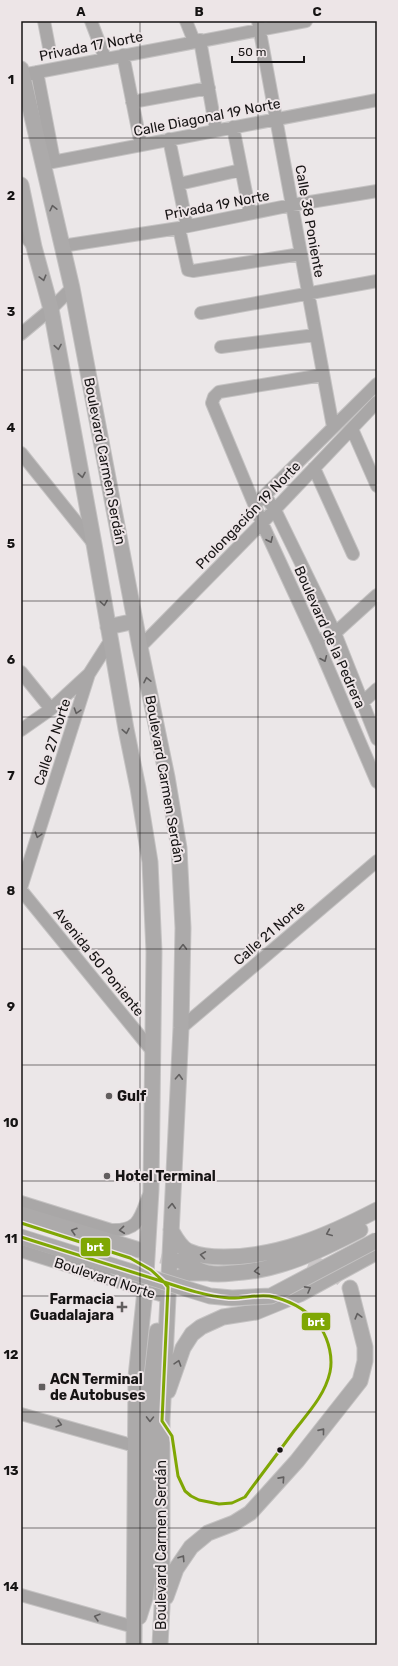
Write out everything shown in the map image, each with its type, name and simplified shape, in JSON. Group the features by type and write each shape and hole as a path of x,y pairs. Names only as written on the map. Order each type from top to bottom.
{"main road":[{"name":"Boulevard Carmen Serdán","path":"27,72 48,163 62,246 72,288 140,647 167,777 179,848 183,928 182,1028 167,1297 162,1421 162,1607 160,1645"},
{"name":"Boulevard Carmen Serdán","path":"21,185 34,247 51,309 138,788 150,862 154,952 151,1190 146,1291 136,1377 134,1645"},
{"path":"109,634 135,621"},
{"path":"171,1230 186,1250 198,1255 239,1257 260,1254 293,1246 347,1226 377,1210"},
{"path":"21,1214 139,1250"},
{"path":"178,1278 189,1273 234,1273 261,1271 294,1261 328,1246 377,1221"},
{"name":"Boulevard Norte","path":"21,1237 216,1297 232,1298 271,1296 377,1240"},
{"path":"164,1400 183,1348 192,1334 201,1326 222,1318 256,1312 300,1294 377,1252"},
{"path":"180,1261 208,1273"},
{"path":"294,1261 310,1262"},
{"path":"162,1607 176,1569 191,1547 208,1533 234,1523 250,1513 297,1462 360,1381 366,1361 365,1347 350,1288"},
{"path":"134,1627 145,1598 148,1573 150,1384 160,1310"}],"street":[{"path":"44,21 49,47"},
{"path":"91,21 105,58"},
{"path":"186,21 197,41 209,88 216,130"},
{"name":"Privada 17 Norte","path":"27,72 197,41 259,25 306,21"},
{"name":"Calle 38 Poniente","path":"259,25 333,426"},
{"path":"122,55 141,145"},
{"path":"132,102 209,88"},
{"name":"Calle Diagonal 19 Norte","path":"48,163 377,100"},
{"path":"233,127 250,213"},
{"path":"169,139 178,184 188,270 193,271 301,254"},
{"path":"178,184 241,170"},
{"name":"Privada 19 Norte","path":"62,246 183,227 292,205 377,191"},
{"path":"21,231 34,247"},
{"path":"201,313 377,281"},
{"path":"21,334 51,309 72,288"},
{"path":"221,347 316,335"},
{"name":"Boulevard de la Pedrera","path":"323,375 219,392 214,397 212,403 254,505 377,782"},
{"name":"Prolongación 19 Norte","path":"254,505 265,496 333,426 377,384"},
{"name":"Prolongación 19 Norte","path":"140,647 275,510 377,402"},
{"path":"352,429 377,486"},
{"path":"21,453 94,544"},
{"path":"314,468 353,554"},
{"name":"Boulevard de la Pedrera","path":"265,496 275,510 335,633 377,739"},
{"path":"316,642 335,633 377,595"},
{"path":"21,730 51,709 89,674 109,634"},
{"path":"21,672 51,709"},
{"name":"Calle 27 Norte","path":"21,889 89,674"},
{"path":"362,703 377,689"},
{"name":"Calle 21 Norte","path":"182,1028 377,861"},
{"name":"Avenida 50 Poniente","path":"21,889 153,1052"},
{"path":"21,1202 111,1230 122,1231 130,1229 137,1222 151,1190"},
{"name":"Boulevard Norte","path":"21,1251 167,1297"},
{"path":"21,1414 135,1446"},
{"path":"21,1595 134,1627"}],"tunnel":[{"path":"139,1250 180,1261"},
{"path":"309,1262 332,1272 341,1278 350,1288"}],"transit line":[{"name":"brt","path":"21,1223 130,1258 151,1270 164,1282"},
{"name":"brt","path":"21,1237 164,1282"},
{"name":"brt","path":"164,1282 212,1296 229,1298 269,1296 281,1299 300,1308 312,1317 324,1333 328,1344 331,1355 331,1367 328,1380 320,1396 245,1497 232,1503 219,1504 199,1500 185,1491 178,1476 172,1436 162,1421 168,1287 164,1282"}],"place":[{"name":"Gulf","path":"109,1096"},
{"name":"Hotel Terminal","path":"107,1176"},
{"name":"Farmacia Guadalajara","path":"122,1307"},
{"name":"ACN Terminal de Autobuses","path":"42,1387"}]}
